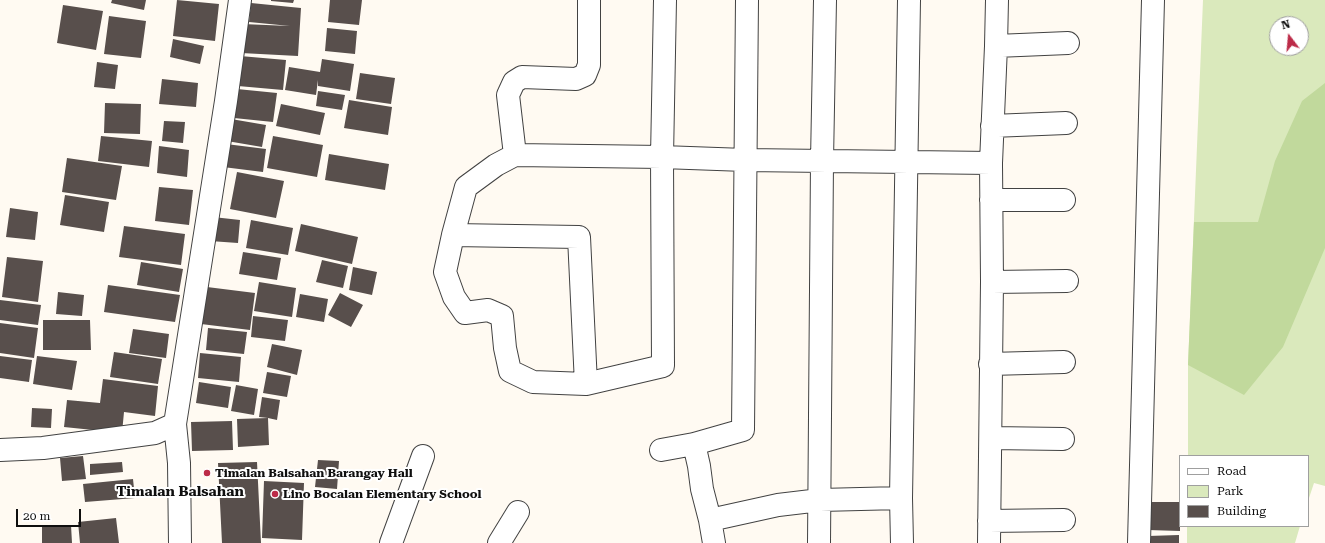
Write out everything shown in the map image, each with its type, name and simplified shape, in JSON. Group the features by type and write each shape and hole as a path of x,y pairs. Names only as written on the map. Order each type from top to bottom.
{"street":[{"path":"180,543 179,463 175,424 226,101 240,0"},
{"path":"515,155 508,95 514,82 522,77 576,79 585,75 589,65 589,0"},
{"path":"665,0 662,157 663,366 586,384 533,382 510,371 505,348 502,316 488,310 465,313 454,297 445,272 466,187 496,165 515,155 662,157 745,160 991,163"},
{"path":"661,450 694,444 743,430 747,0"},
{"path":"819,543 822,161 825,0"},
{"path":"902,543 901,498 909,0"},
{"path":"989,543 992,282 991,163 997,0"},
{"path":"1138,543 1153,0"},
{"path":"996,46 1068,43"},
{"path":"992,126 1066,123"},
{"path":"991,200 1064,200"},
{"path":"453,235 579,237 586,384"},
{"path":"992,282 1067,281"},
{"path":"990,364 1064,362"},
{"path":"0,450 43,448 155,433 175,424"},
{"path":"991,438 1063,439"},
{"path":"694,444 702,490 714,543"},
{"path":"391,543 423,456"},
{"path":"710,520 778,505 820,500 901,498"},
{"path":"499,543 518,512"},
{"path":"989,521 1064,520"}],"green space":[{"path":"1203,0 1325,0 1325,486 1314,483 1309,498 1309,455 1188,455 1188,365"},
{"path":"1325,83 1325,248 1283,347 1244,395 1188,365 1194,222 1258,222 1275,161 1302,101"},
{"path":"1187,527 1300,527 1295,543 1187,543"}],"building":[{"path":"112,0 146,0 144,10 111,3"},
{"path":"177,0 219,4 215,41 173,36"},
{"path":"271,0 294,0 293,3"},
{"path":"330,0 362,0 359,25 328,22"},
{"path":"251,3 301,8 298,56 241,53 242,24 290,26 249,22"},
{"path":"63,5 103,11 96,50 57,43"},
{"path":"109,16 146,21 141,58 104,54"},
{"path":"327,28 357,31 355,54 325,51"},
{"path":"173,39 204,46 200,64 170,57"},
{"path":"240,56 286,60 283,90 238,86"},
{"path":"322,59 354,64 350,91 318,86 318,80 316,95 285,90 289,67 320,72"},
{"path":"97,62 118,65 115,89 94,87"},
{"path":"360,73 395,78 391,104 356,99"},
{"path":"162,79 198,83 196,107 159,104"},
{"path":"237,89 277,93 273,122 234,118"},
{"path":"318,91 345,95 342,110 316,106"},
{"path":"349,100 392,107 388,135 344,128"},
{"path":"105,103 141,104 140,134 104,133"},
{"path":"281,104 325,113 320,135 276,126"},
{"path":"231,119 266,125 262,147 227,141"},
{"path":"164,121 185,122 183,143 162,141"},
{"path":"101,136 152,141 149,167 98,161"},
{"path":"273,136 323,145 317,177 267,168"},
{"path":"226,144 266,149 263,172 223,167"},
{"path":"159,146 189,150 187,177 157,173"},
{"path":"329,154 389,164 385,190 325,180"},
{"path":"67,158 122,166 116,200 62,192"},
{"path":"237,172 284,181 276,218 230,209"},
{"path":"159,187 193,190 189,225 155,221"},
{"path":"65,195 109,202 104,232 60,225"},
{"path":"10,208 38,212 35,240 6,237"},
{"path":"213,217 240,220 238,243 210,241"},
{"path":"251,220 293,228 288,255 246,248"},
{"path":"301,224 358,237 352,264 295,251"},
{"path":"124,226 185,234 181,265 119,257"},
{"path":"243,252 281,258 277,280 239,274"},
{"path":"7,257 43,261 38,302 2,297"},
{"path":"322,260 348,266 343,288 316,282"},
{"path":"141,262 183,269 179,292 137,285"},
{"path":"353,267 377,272 372,295 349,290"},
{"path":"259,282 296,288 292,317 254,311"},
{"path":"108,285 180,295 175,322 104,312"},
{"path":"207,287 255,293 250,330 201,324"},
{"path":"58,292 84,295 82,316 56,314"},
{"path":"340,293 363,305 351,327 328,315"},
{"path":"300,294 328,299 324,322 296,317"},
{"path":"0,300 41,305 38,325 0,320"},
{"path":"253,316 288,320 285,341 251,337"},
{"path":"43,320 90,320 91,350 43,350"},
{"path":"0,323 38,328 34,358 0,353"},
{"path":"208,328 247,332 244,354 206,350"},
{"path":"133,329 169,334 166,358 129,353"},
{"path":"272,344 302,350 297,375 267,367"},
{"path":"114,352 162,359 158,384 110,377"},
{"path":"200,353 241,357 239,382 198,378"},
{"path":"0,356 32,360 29,382 0,378"},
{"path":"37,356 77,361 72,390 33,384"},
{"path":"267,372 291,376 287,397 263,393"},
{"path":"103,379 158,386 155,416 124,412 122,433 64,427 67,400 100,403"},
{"path":"199,382 231,387 228,408 196,403"},
{"path":"236,385 258,389 254,415 231,411"},
{"path":"262,397 280,400 277,420 259,417"},
{"path":"32,408 52,409 51,428 31,427"},
{"path":"268,418 269,445 238,447 237,419"},
{"path":"232,421 233,450 192,451 191,422"},
{"path":"83,456 86,479 62,481 60,458"},
{"path":"318,460 339,461 337,489 315,487"},
{"path":"122,462 123,472 90,475 90,464"},
{"path":"257,462 261,543 222,543 218,463"},
{"path":"133,479 135,498 85,502 83,484"},
{"path":"264,481 304,483 302,540 262,538"},
{"path":"1149,502 1179,502 1180,531 1148,530"},
{"path":"116,518 119,543 80,543 78,522"},
{"path":"71,525 72,543 42,543 42,527"},
{"path":"1179,535 1179,543 1148,543 1148,536"}],"place":[{"name":"Timalan Balsahan Barangay Hall","path":"207,473"},
{"name":"Lino Bocalan Elementary School","path":"275,494"}],"district":[{"name":"Timalan Balsahan","path":"180,492"}]}
